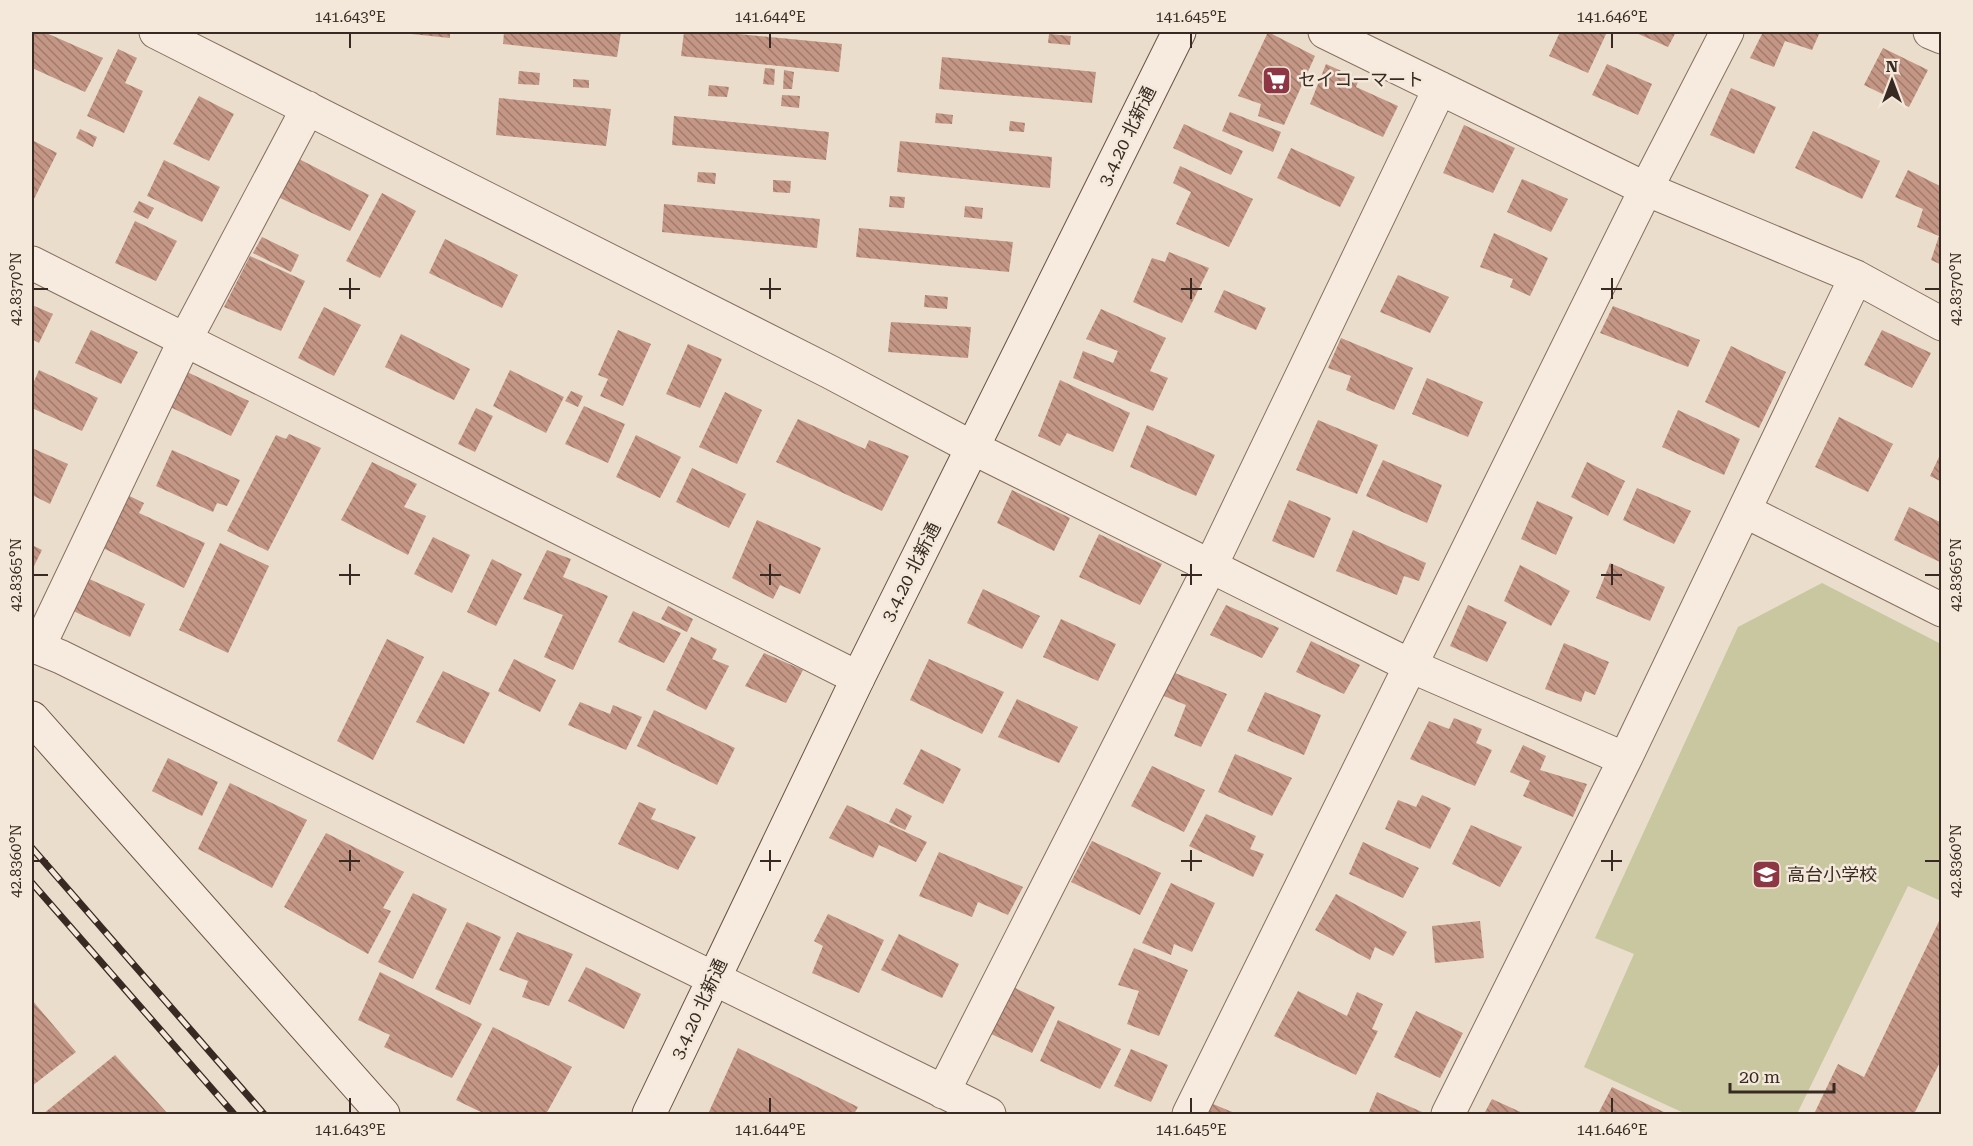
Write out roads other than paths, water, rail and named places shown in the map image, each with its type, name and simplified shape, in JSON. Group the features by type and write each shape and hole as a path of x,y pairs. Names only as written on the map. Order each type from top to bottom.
{"street":[{"path":"156,32 830,372 973,448 1211,564 1411,666 1625,759"},
{"name":"3.4.20 北新通","path":"649,1114 858,678 1179,32"},
{"path":"1325,32 1646,189 1856,278 1941,324"},
{"path":"1189,1114 1646,189 1727,32"},
{"path":"1930,32 1941,37"},
{"path":"942,1092 1211,564 1440,88"},
{"path":"308,108 186,340 35,647 72,662 989,1114"},
{"path":"32,263 858,678"},
{"path":"1448,1114 1625,759 1856,278"},
{"path":"1745,511 1941,610"},
{"path":"32,718 383,1114"}],"railway":[{"path":"32,848 264,1114"},
{"path":"32,883 234,1114"}],"place":[{"name":"セイコーマート","path":"1277,80"},
{"name":"高台小学校","path":"1766,875"}]}
